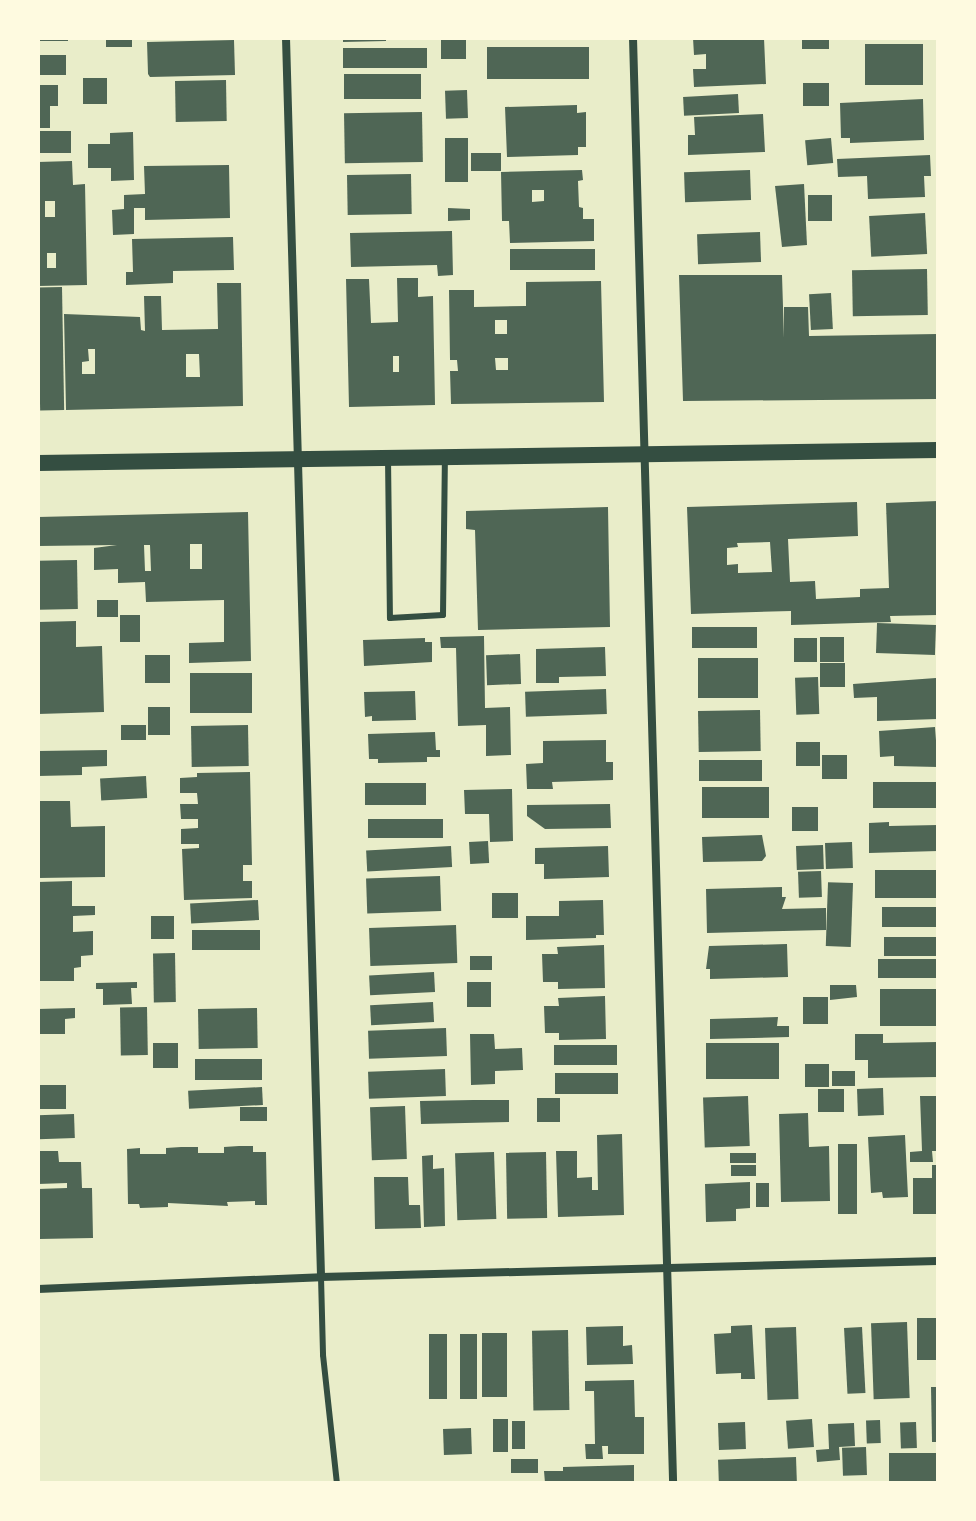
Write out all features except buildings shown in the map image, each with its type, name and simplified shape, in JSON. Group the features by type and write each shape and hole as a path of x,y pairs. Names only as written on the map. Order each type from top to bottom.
{"main road":[{"path":"38,463 938,450"}],"street":[{"path":"286,38 321,1277"},
{"path":"633,38 673,1483"},
{"path":"38,1289 321,1277 938,1261"}],"lane":[{"path":"388,457 390,618 443,615 445,456"},
{"path":"321,1277 323,1355 337,1483"}]}
